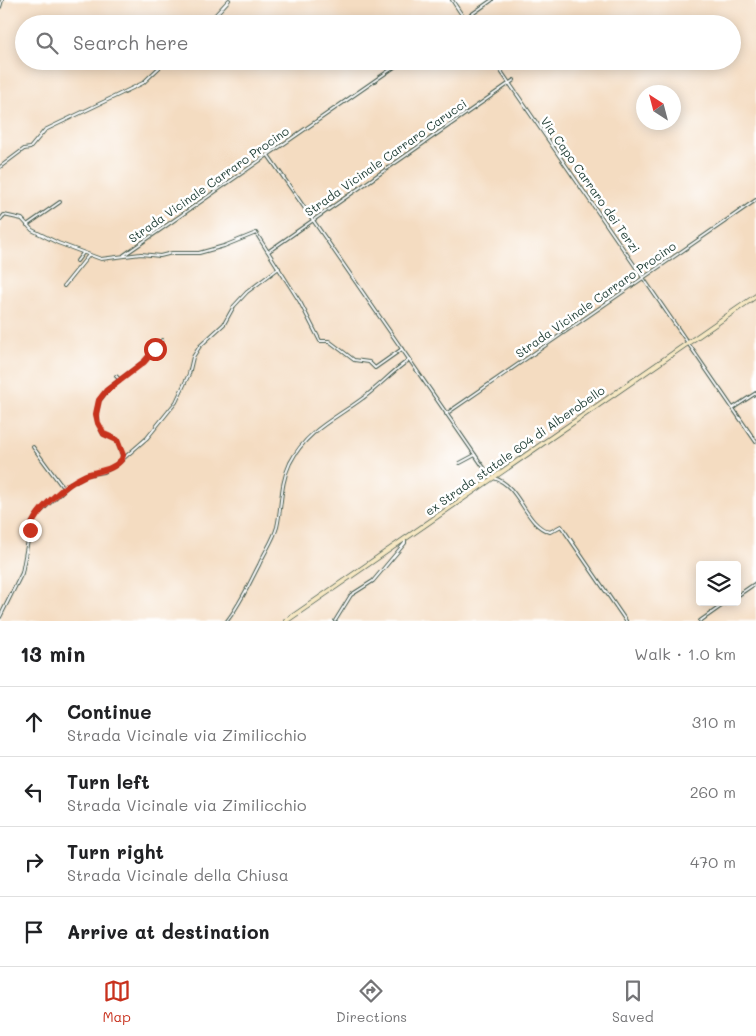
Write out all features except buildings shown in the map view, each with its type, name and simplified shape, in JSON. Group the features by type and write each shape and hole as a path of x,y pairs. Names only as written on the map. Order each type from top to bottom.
{"main road":[{"name":"ex Strada statale 604 di Alberobello","path":"286,621 756,296"}],"street":[{"path":"0,7 2,0"},
{"path":"215,15 229,0"},
{"path":"452,0 462,15"},
{"path":"471,15 492,0"},
{"path":"0,167 24,149 30,148 44,130 143,83 157,70"},
{"name":"Strada Vicinale Carraro Procino","path":"123,256 391,70"},
{"name":"Via Capo Carraro dei Terzi","path":"500,70 756,442"},
{"name":"Strada Vicinale Carraro Carucci","path":"268,251 514,80"},
{"path":"268,155 475,455 493,478 502,480 518,497 540,528 552,532 561,526 626,621"},
{"name":"Strada Vicinale Carraro Procino","path":"446,414 756,200"},
{"path":"27,225 60,202"},
{"path":"0,220 5,215 20,219 34,231 58,243 104,259 141,254 160,256 175,252 198,253 224,246 256,233 300,302 320,341 328,340 352,360 369,362 375,368 402,349"},
{"path":"77,261 84,253"},
{"path":"64,286 90,255"},
{"path":"0,617 26,562 32,522 38,513 64,489 83,476 104,472 116,466 123,457 152,434 174,405 188,377 193,357 200,346 222,326 234,306 247,292 279,268"},
{"path":"123,457 117,440 103,433 96,417 102,395 144,362 162,340"},
{"path":"227,621 239,606 272,542 278,519 282,490 294,456 323,424 363,398 387,375 392,374 409,360"},
{"path":"124,370 127,375"},
{"path":"116,376 120,380"},
{"path":"733,408 756,393"},
{"path":"33,447 64,489"},
{"path":"460,463 475,455"},
{"path":"335,621 349,598 373,581 405,543 404,539"},
{"path":"741,593 756,583"},
{"path":"700,621 722,606"},
{"path":"0,609 4,611"}],"route":[{"path":"30,530 32,522 37,515 55,496 80,478 106,471 122,459 123,455 117,440 102,432 96,419 98,404 100,398 110,387 144,362 155,349"}]}
